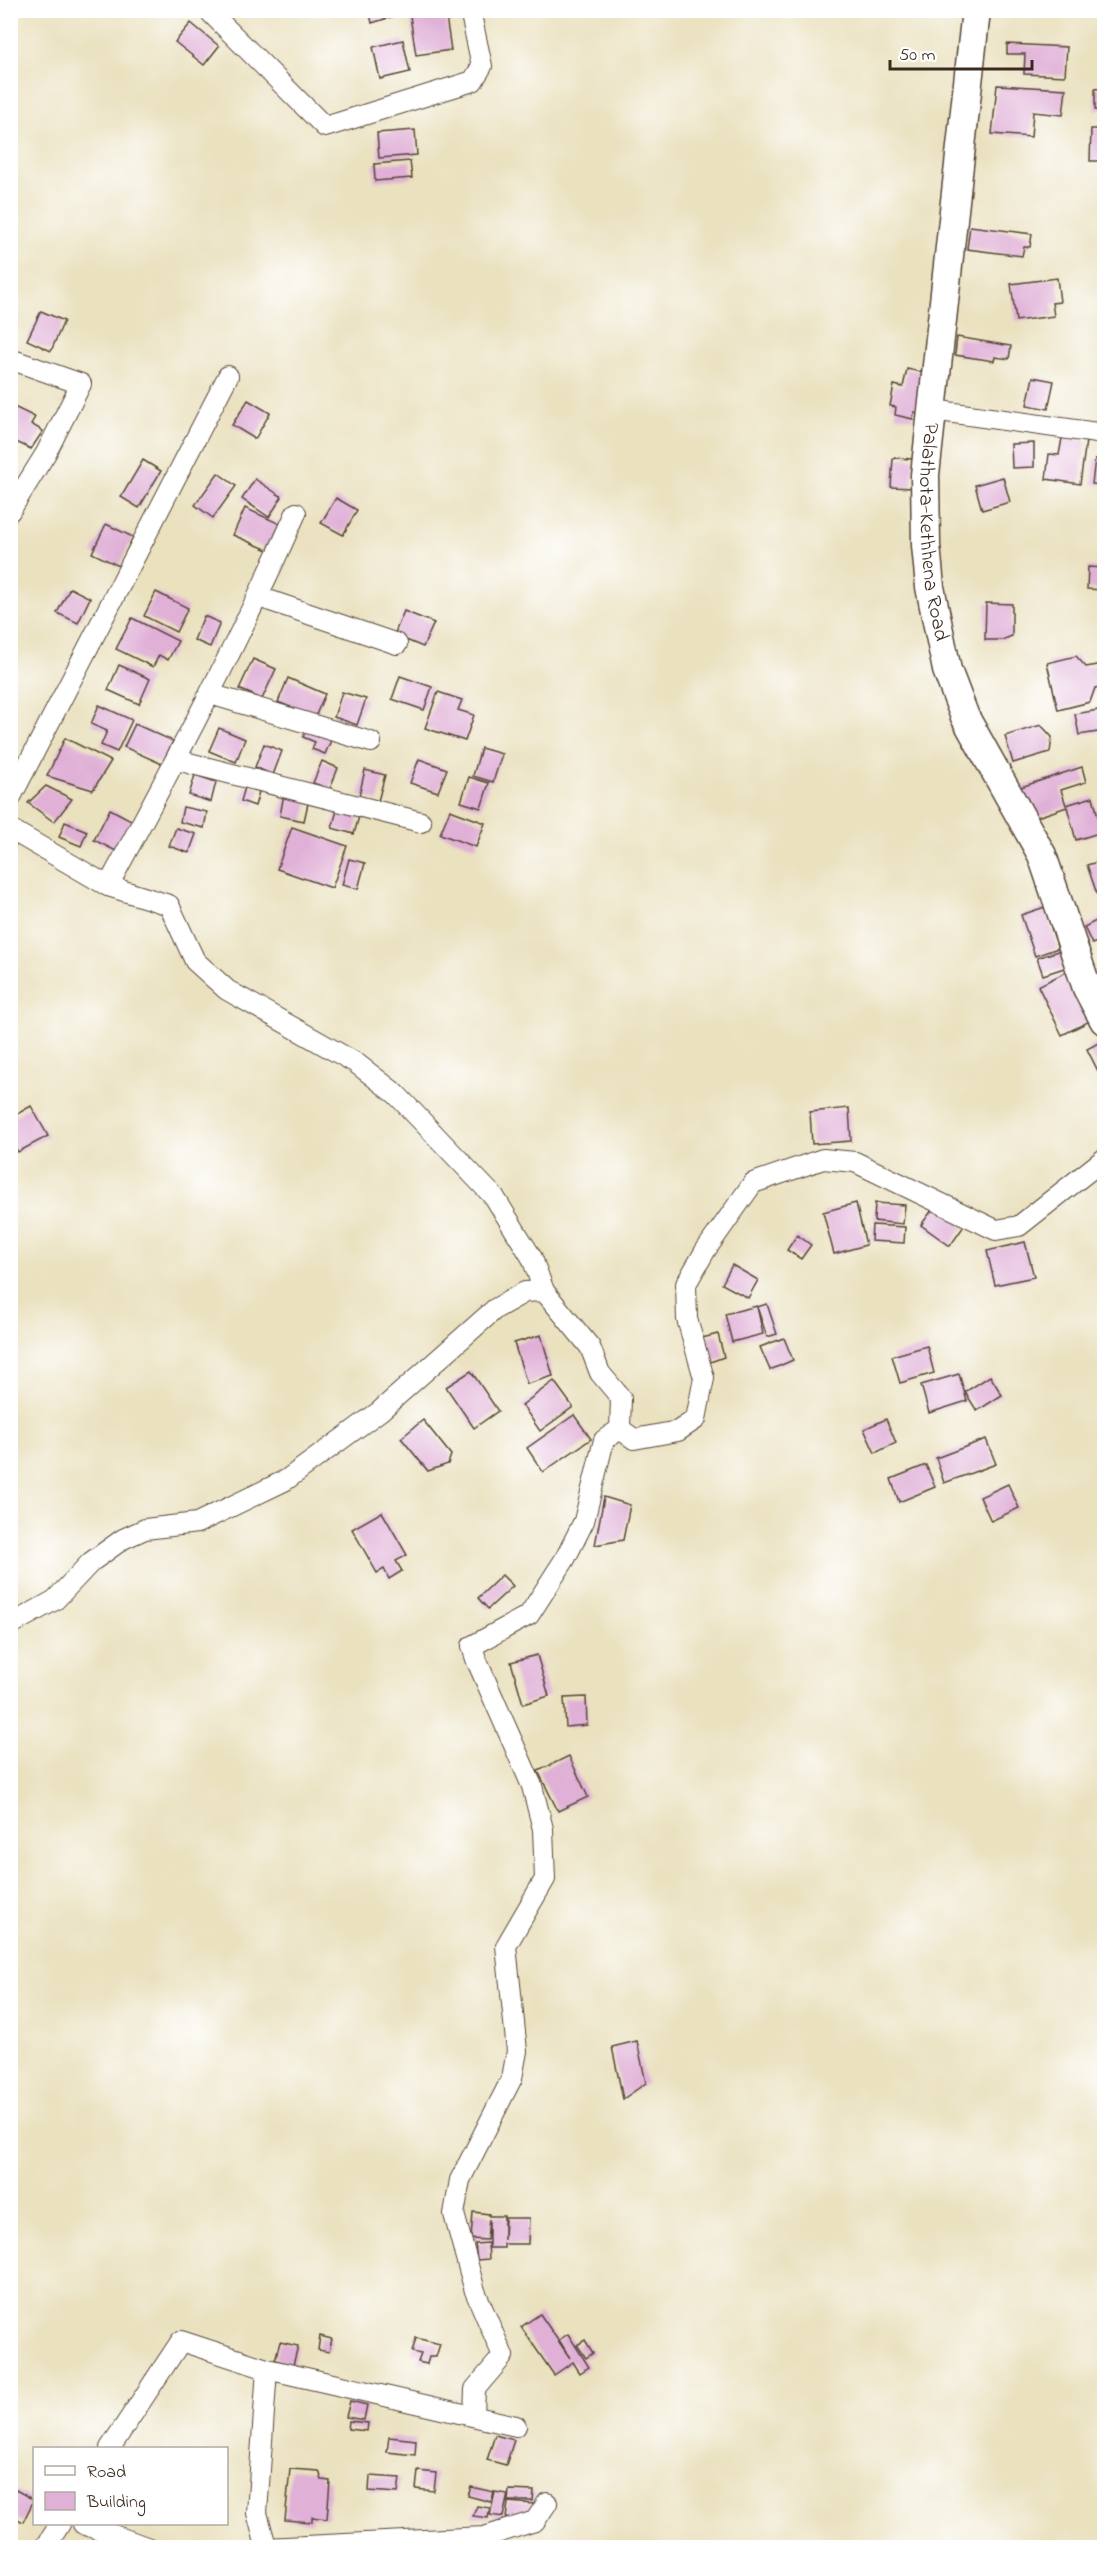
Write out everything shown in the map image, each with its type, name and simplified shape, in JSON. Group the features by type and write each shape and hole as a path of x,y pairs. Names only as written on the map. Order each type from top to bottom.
{"street":[{"path":"208,10 325,127 473,81 482,66 470,10"},
{"name":"Palathota-Kethhena Road","path":"976,10 925,475 926,545 930,587 947,670 965,717 1042,855 1087,988 1104,1020"},
{"path":"10,359 81,384 45,453 10,511"},
{"path":"10,799 228,376"},
{"path":"933,410 1104,434"},
{"path":"108,886 177,760 259,597 296,513"},
{"path":"259,597 397,644"},
{"path":"210,694 371,742"},
{"path":"177,760 421,822"},
{"path":"10,829 108,886 169,905 195,961 227,990 356,1063 396,1094 495,1198 532,1258 544,1291 590,1347 600,1373 621,1398 620,1430"},
{"path":"620,1430 634,1439 678,1431 696,1419 704,1378 687,1318 686,1284 705,1251 753,1183 824,1159 855,1162 996,1230 1019,1226 1104,1159"},
{"path":"10,1625 55,1600 91,1562 123,1539 145,1529 197,1523 286,1480 380,1411 495,1309 525,1292 544,1291"},
{"path":"474,2416 475,2389 503,2356 475,2291 454,2214 460,2180 512,2078 518,2051 506,1946 545,1879 543,1829 532,1786 472,1646 529,1615 565,1559 584,1521 604,1440 620,1430"},
{"path":"111,2447 181,2341 267,2369 516,2426"},
{"path":"267,2369 257,2513 266,2547 484,2537 535,2521 547,2503"},
{"path":"45,2547 59,2525"},
{"path":"88,2525 148,2547"}],"building":[{"path":"369,10 403,10 404,13 372,23"},
{"path":"445,10 451,50 416,55 410,16"},
{"path":"191,23 219,46 204,65 175,42"},
{"path":"403,40 410,72 380,79 373,47"},
{"path":"1007,44 1067,47 1065,76 1024,74 1025,54 1007,54"},
{"path":"997,85 1066,89 1063,115 1033,112 1031,137 992,134"},
{"path":"1104,88 1104,110 1095,110 1095,89"},
{"path":"1091,129 1104,129 1104,161 1090,161"},
{"path":"415,130 417,155 379,158 377,133"},
{"path":"410,161 412,178 375,181 374,164"},
{"path":"970,226 1032,234 1030,247 1024,247 1022,256 967,249"},
{"path":"1057,278 1060,302 1052,303 1054,316 1016,321 1011,284"},
{"path":"41,311 64,321 51,351 27,340"},
{"path":"957,337 1011,346 1009,359 995,357 994,361 955,355"},
{"path":"907,369 931,374 922,414 914,412 913,419 895,415 896,407 890,406 894,385 903,387"},
{"path":"1033,377 1054,381 1048,409 1027,405"},
{"path":"248,400 270,413 255,439 232,425"},
{"path":"10,405 35,417 31,424 43,431 31,449 10,439"},
{"path":"1062,438 1086,441 1080,484 1046,479 1049,454 1059,455"},
{"path":"1034,443 1034,467 1012,468 1011,444"},
{"path":"893,458 914,459 912,488 891,487"},
{"path":"1095,459 1104,460 1104,485 1092,484"},
{"path":"143,460 161,471 139,508 121,497"},
{"path":"218,473 236,486 213,518 195,505"},
{"path":"1003,477 1010,502 982,510 975,485"},
{"path":"255,479 282,497 269,517 242,499"},
{"path":"336,498 357,510 343,535 321,523"},
{"path":"245,508 280,524 268,550 233,535"},
{"path":"106,524 133,537 119,566 92,553"},
{"path":"1088,567 1104,568 1104,590 1087,589"},
{"path":"70,588 90,598 78,623 57,613"},
{"path":"156,592 188,608 176,632 144,616"},
{"path":"986,603 1012,604 1012,636 1002,640 985,640"},
{"path":"404,611 434,623 423,647 394,635"},
{"path":"204,616 220,623 210,647 194,640"},
{"path":"132,618 178,641 168,660 159,655 153,667 116,649"},
{"path":"1076,656 1086,667 1104,664 1104,686 1095,688 1090,702 1058,710 1047,663"},
{"path":"253,659 276,669 262,699 239,689"},
{"path":"119,665 150,679 139,704 108,690"},
{"path":"400,676 432,687 424,710 392,699"},
{"path":"288,678 325,694 315,717 278,702"},
{"path":"342,692 366,699 357,725 334,717"},
{"path":"438,692 462,700 458,710 474,715 465,741 425,728"},
{"path":"99,705 132,720 117,752 101,745 107,731 91,724"},
{"path":"1104,709 1104,731 1079,735 1075,714"},
{"path":"135,724 173,741 162,764 124,747"},
{"path":"1041,725 1052,737 1050,752 1013,763 1005,736"},
{"path":"219,728 245,739 236,762 209,751"},
{"path":"307,728 332,738 325,754 312,749 315,742 303,737"},
{"path":"65,738 111,761 93,790 47,776"},
{"path":"264,744 282,751 273,775 255,767"},
{"path":"481,748 502,754 493,782 473,776"},
{"path":"419,759 447,769 438,792 410,783"},
{"path":"322,761 338,768 330,789 313,783"},
{"path":"1082,767 1086,782 1061,790 1066,805 1093,797 1102,832 1076,840 1067,807 1028,820 1018,788"},
{"path":"365,770 385,775 378,801 359,796"},
{"path":"195,775 216,782 211,802 189,795"},
{"path":"469,777 489,783 481,808 461,802"},
{"path":"246,784 260,788 255,806 241,801"},
{"path":"46,786 72,799 54,822 28,803"},
{"path":"284,794 309,799 304,821 280,816"},
{"path":"183,807 207,812 204,828 180,822"},
{"path":"338,807 360,813 354,834 332,828"},
{"path":"110,809 135,822 120,853 94,840"},
{"path":"450,810 485,823 476,847 440,834"},
{"path":"65,822 87,831 81,846 59,837"},
{"path":"292,827 347,846 332,888 277,869"},
{"path":"176,828 196,834 189,853 169,846"},
{"path":"349,859 365,863 358,889 342,885"},
{"path":"1104,860 1104,892 1097,894 1087,865"},
{"path":"1045,907 1058,948 1035,956 1021,915"},
{"path":"1104,917 1104,947 1101,940 1092,944 1084,927"},
{"path":"1061,950 1067,967 1043,975 1037,958"},
{"path":"1066,972 1090,1021 1062,1035 1038,986"},
{"path":"1104,1040 1104,1076 1101,1077 1087,1049"},
{"path":"31,1106 48,1136 18,1152 10,1139 10,1118"},
{"path":"849,1108 851,1141 812,1144 810,1112"},
{"path":"856,1203 866,1245 834,1254 823,1212"},
{"path":"875,1203 905,1205 903,1224 874,1221"},
{"path":"935,1206 964,1226 950,1246 921,1225"},
{"path":"872,1225 905,1227 904,1243 871,1241"},
{"path":"797,1235 811,1245 801,1259 787,1250"},
{"path":"1025,1242 1034,1277 995,1285 987,1251"},
{"path":"732,1265 758,1280 748,1298 722,1284"},
{"path":"767,1304 777,1334 767,1337 757,1307"},
{"path":"757,1306 763,1334 732,1342 725,1314"},
{"path":"718,1334 724,1357 705,1364 698,1339"},
{"path":"541,1335 553,1376 527,1384 514,1343"},
{"path":"784,1338 793,1360 770,1370 760,1347"},
{"path":"927,1346 934,1373 900,1383 892,1356"},
{"path":"471,1371 498,1411 474,1428 446,1387"},
{"path":"959,1374 967,1401 929,1413 921,1385"},
{"path":"990,1376 1002,1395 977,1411 965,1392"},
{"path":"554,1381 573,1407 540,1431 522,1405"},
{"path":"574,1415 591,1439 543,1472 527,1448"},
{"path":"886,1419 896,1443 875,1453 864,1429"},
{"path":"423,1420 451,1455 448,1464 428,1471 401,1438"},
{"path":"986,1439 996,1464 944,1483 936,1458"},
{"path":"926,1465 935,1487 899,1502 891,1479"},
{"path":"1008,1484 1019,1508 991,1521 980,1497"},
{"path":"604,1497 630,1505 623,1540 595,1545"},
{"path":"382,1512 407,1555 396,1561 402,1571 389,1579 384,1569 377,1573 352,1529"},
{"path":"502,1575 513,1586 488,1609 478,1598"},
{"path":"537,1655 549,1696 523,1704 511,1662"},
{"path":"586,1697 587,1725 566,1727 564,1698"},
{"path":"569,1756 588,1797 558,1811 538,1771"},
{"path":"637,2041 646,2083 623,2099 612,2047"},
{"path":"473,2212 489,2214 489,2216 504,2216 504,2240 505,2218 529,2218 528,2244 504,2244 504,2248 489,2248 489,2219 487,2240 471,2239"},
{"path":"488,2243 489,2259 477,2260 475,2244"},
{"path":"540,2314 570,2358 559,2340 568,2334 589,2367 580,2373 573,2362 554,2375 521,2327"},
{"path":"320,2336 332,2339 329,2352 318,2350"},
{"path":"416,2338 440,2344 436,2357 429,2357 427,2364 418,2362 421,2354 412,2352"},
{"path":"585,2340 593,2353 586,2358 577,2345"},
{"path":"280,2342 298,2346 293,2365 275,2360"},
{"path":"350,2401 367,2405 364,2420 346,2417"},
{"path":"349,2421 368,2423 367,2431 348,2429"},
{"path":"495,2435 514,2440 506,2465 487,2460"},
{"path":"389,2437 416,2440 415,2455 387,2452"},
{"path":"290,2469 319,2471 322,2480 330,2481 327,2519 312,2517 312,2522 285,2520"},
{"path":"418,2471 436,2473 434,2491 416,2489"},
{"path":"370,2476 400,2478 398,2493 369,2491"},
{"path":"471,2487 494,2492 491,2502 468,2496"},
{"path":"14,2489 33,2499 23,2522 10,2515 10,2496"},
{"path":"509,2490 534,2491 533,2501 508,2501"},
{"path":"495,2492 508,2494 503,2517 490,2515"},
{"path":"508,2502 534,2504 528,2520 506,2519"},
{"path":"477,2506 490,2508 488,2518 473,2516"}]}
